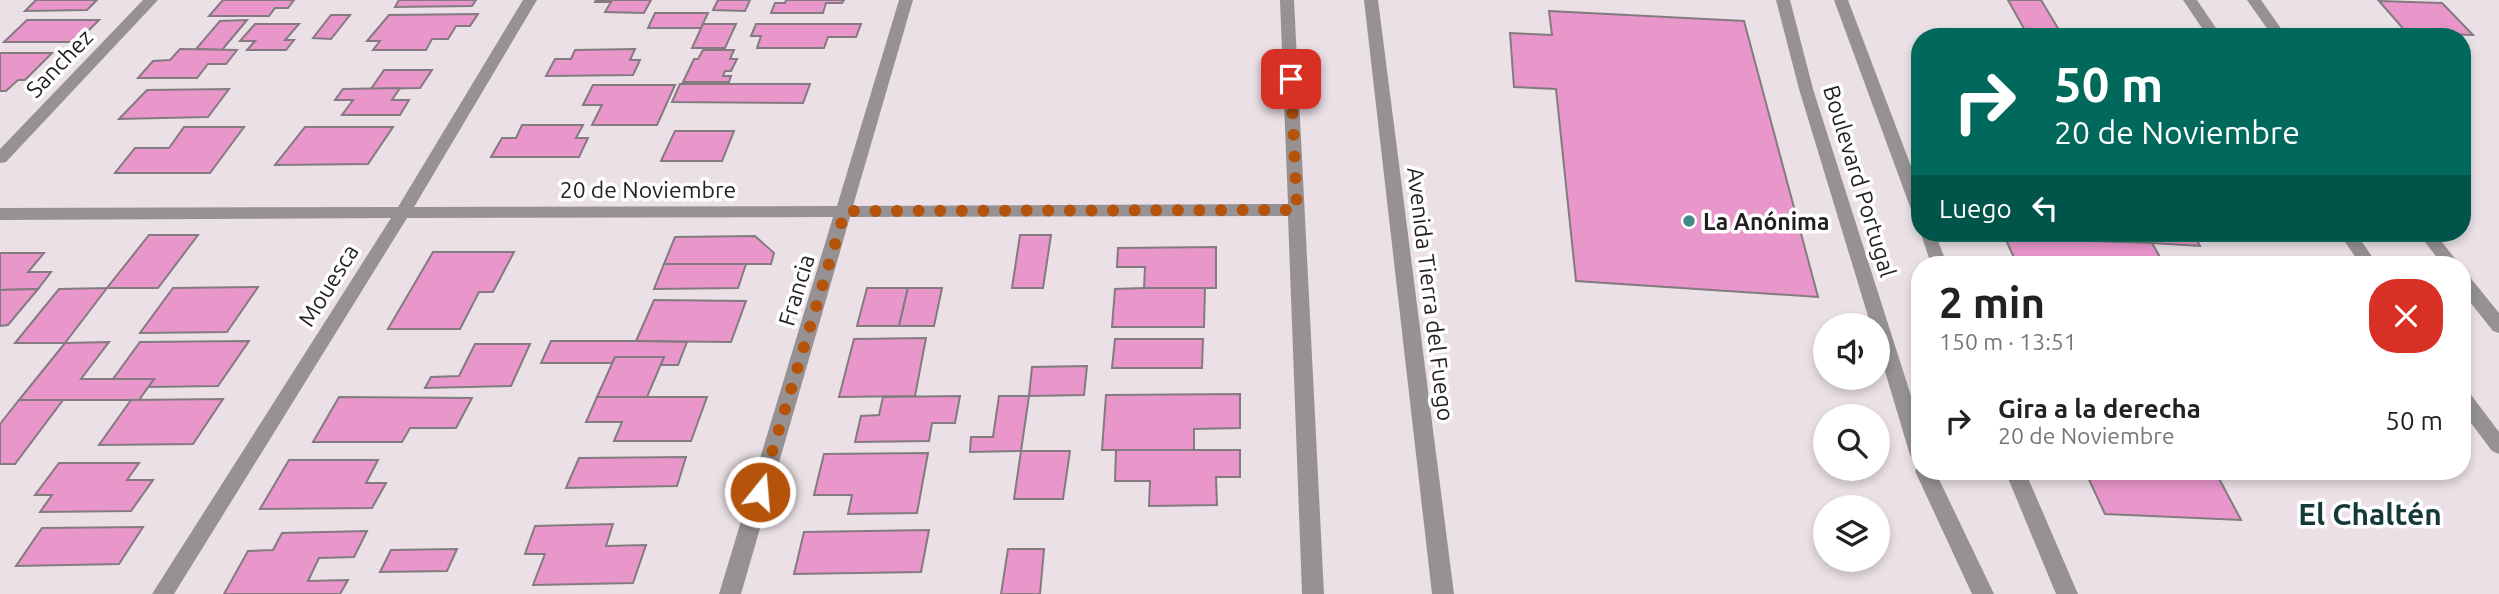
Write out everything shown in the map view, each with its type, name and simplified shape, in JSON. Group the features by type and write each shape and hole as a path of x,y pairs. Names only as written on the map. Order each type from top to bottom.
{"street":[{"name":"Sanchez","path":"0,158 151,0"},
{"name":"Mouesca","path":"163,594 403,212 530,0"},
{"name":"Francia","path":"730,594 905,0"},
{"path":"1287,0 1313,594"},
{"name":"Avenida Tierra del Fuego","path":"1371,0 1443,594"},
{"name":"Boulevard Portugal","path":"1783,0 1806,89 1911,427"},
{"name":"Boulevard Portugal","path":"1841,0 1911,188"},
{"path":"2190,0 2209,28"},
{"path":"2254,0 2274,28"},
{"name":"20 de Noviembre","path":"0,214 1297,210"},
{"path":"2433,242 2445,256"},
{"path":"2471,290 2499,326"},
{"path":"2471,409 2499,446"},
{"path":"1929,480 1983,594"},
{"path":"2019,480 2067,594"}],"building":[{"path":"36,0 97,0 87,10 25,11"},
{"path":"223,0 294,0 288,8 275,8 269,16 209,16"},
{"path":"399,0 476,0 472,6 395,7"},
{"path":"651,0 644,13 605,12 611,2 595,2"},
{"path":"718,0 750,0 745,11 713,10"},
{"path":"786,0 844,0 842,3 826,3 823,13 771,13 775,3 785,3"},
{"path":"2008,0 2041,0 2058,28 2024,28"},
{"path":"2379,1 2442,3 2466,28 2403,28"},
{"path":"1549,11 1744,21 1818,297 1576,281 1556,89 1514,87 1510,33 1552,35"},
{"path":"655,13 708,13 701,28 648,28"},
{"path":"478,14 470,26 456,26 448,39 432,39 426,50 373,50 380,41 367,41 389,15"},
{"path":"331,15 350,15 331,39 313,38"},
{"path":"27,20 99,20 77,42 4,42"},
{"path":"247,20 222,50 196,49 220,21"},
{"path":"255,24 299,24 285,40 294,40 286,50 247,50 255,41 240,41"},
{"path":"703,24 736,24 725,48 692,48"},
{"path":"756,24 861,24 856,37 828,37 824,48 757,48 761,36 751,36"},
{"path":"180,49 237,50 226,64 208,64 197,78 138,78 153,61 170,60"},
{"path":"635,49 630,60 640,60 633,75 546,76 555,59 571,59 575,50"},
{"path":"703,50 734,50 730,59 737,59 731,71 725,71 723,76 731,76 729,82 683,82 694,59 698,59"},
{"path":"0,53 52,53 25,80 18,80 6,91 0,91"},
{"path":"384,70 432,70 420,88 371,89"},
{"path":"680,84 810,84 803,103 672,102"},
{"path":"593,85 675,85 657,125 592,125 602,105 583,105"},
{"path":"400,88 392,100 409,100 400,115 342,115 353,100 335,100 343,89"},
{"path":"229,89 208,117 119,119 147,90"},
{"path":"522,125 583,125 576,138 588,138 579,157 491,157 502,138 516,138"},
{"path":"184,127 244,127 210,173 115,173 135,148 169,148"},
{"path":"305,127 393,127 368,164 275,165"},
{"path":"675,131 734,131 722,161 661,161"},
{"path":"149,235 198,235 158,288 107,288"},
{"path":"1020,235 1051,235 1043,288 1012,288"},
{"path":"755,236 774,253 771,264 664,264 675,237"},
{"path":"2007,242 2152,243 2159,256 2013,256"},
{"path":"2198,242 2200,246 2152,243"},
{"path":"1216,247 1216,288 1144,288 1145,267 1117,267 1118,248"},
{"path":"433,252 514,252 493,292 479,292 460,329 388,329"},
{"path":"0,253 44,253 28,272 51,272 38,289 0,290"},
{"path":"664,264 746,264 738,288 654,289"},
{"path":"258,287 227,332 140,333 173,288"},
{"path":"107,288 65,343 15,343 59,289"},
{"path":"867,288 908,288 899,326 857,326"},
{"path":"908,288 942,288 934,326 899,326"},
{"path":"1205,288 1204,327 1112,327 1115,289"},
{"path":"38,289 8,325 0,326 0,290"},
{"path":"654,300 746,301 731,342 636,341"},
{"path":"926,338 915,396 839,397 854,339"},
{"path":"1115,339 1203,339 1202,368 1112,368"},
{"path":"249,341 218,386 148,387 154,379 113,379 140,342"},
{"path":"551,341 687,342 678,365 660,365 664,357 615,357 612,363 541,363"},
{"path":"109,342 81,379 154,379 139,400 19,400 65,343"},
{"path":"475,344 530,344 511,386 425,388 431,377 459,376"},
{"path":"615,357 664,357 647,397 597,397"},
{"path":"1087,366 1084,395 1029,396 1032,367"},
{"path":"1240,394 1240,428 1194,429 1194,450 1102,450 1106,395"},
{"path":"960,396 955,423 932,423 929,441 855,442 861,416 879,415 883,397"},
{"path":"999,396 1029,396 1021,451 970,452 971,437 993,437"},
{"path":"339,397 472,398 456,428 410,428 402,442 313,442"},
{"path":"597,397 707,397 691,441 614,441 622,422 586,422"},
{"path":"223,399 193,444 99,445 131,400"},
{"path":"19,400 63,400 15,464 0,464 0,424"},
{"path":"1116,450 1240,450 1240,477 1216,477 1217,505 1149,506 1150,481 1115,481"},
{"path":"1021,451 1070,451 1063,499 1014,499"},
{"path":"928,453 917,513 848,514 852,495 814,495 824,454"},
{"path":"686,457 677,486 566,488 579,458"},
{"path":"289,460 378,460 366,483 386,483 372,508 260,509"},
{"path":"59,463 139,463 127,480 153,480 131,511 40,512 52,495 35,495"},
{"path":"2089,480 2220,480 2241,520 2105,514"},
{"path":"613,524 606,546 646,545 633,583 533,585 545,554 525,554 535,526"},
{"path":"143,527 119,564 16,566 42,528"},
{"path":"929,530 921,572 794,574 804,532"},
{"path":"367,531 354,557 319,558 308,581 348,580 340,594 224,594 248,551 273,550 282,533"},
{"path":"457,549 447,571 380,572 391,550"},
{"path":"1008,549 1044,549 1040,594 1001,594"}],"place":[{"name":"La Anónima","path":"1689,221"}],"district":[{"name":"El Chaltén","path":"2370,514"}],"route":[{"path":"760,492 845,211 1297,210 1291,79"}]}
